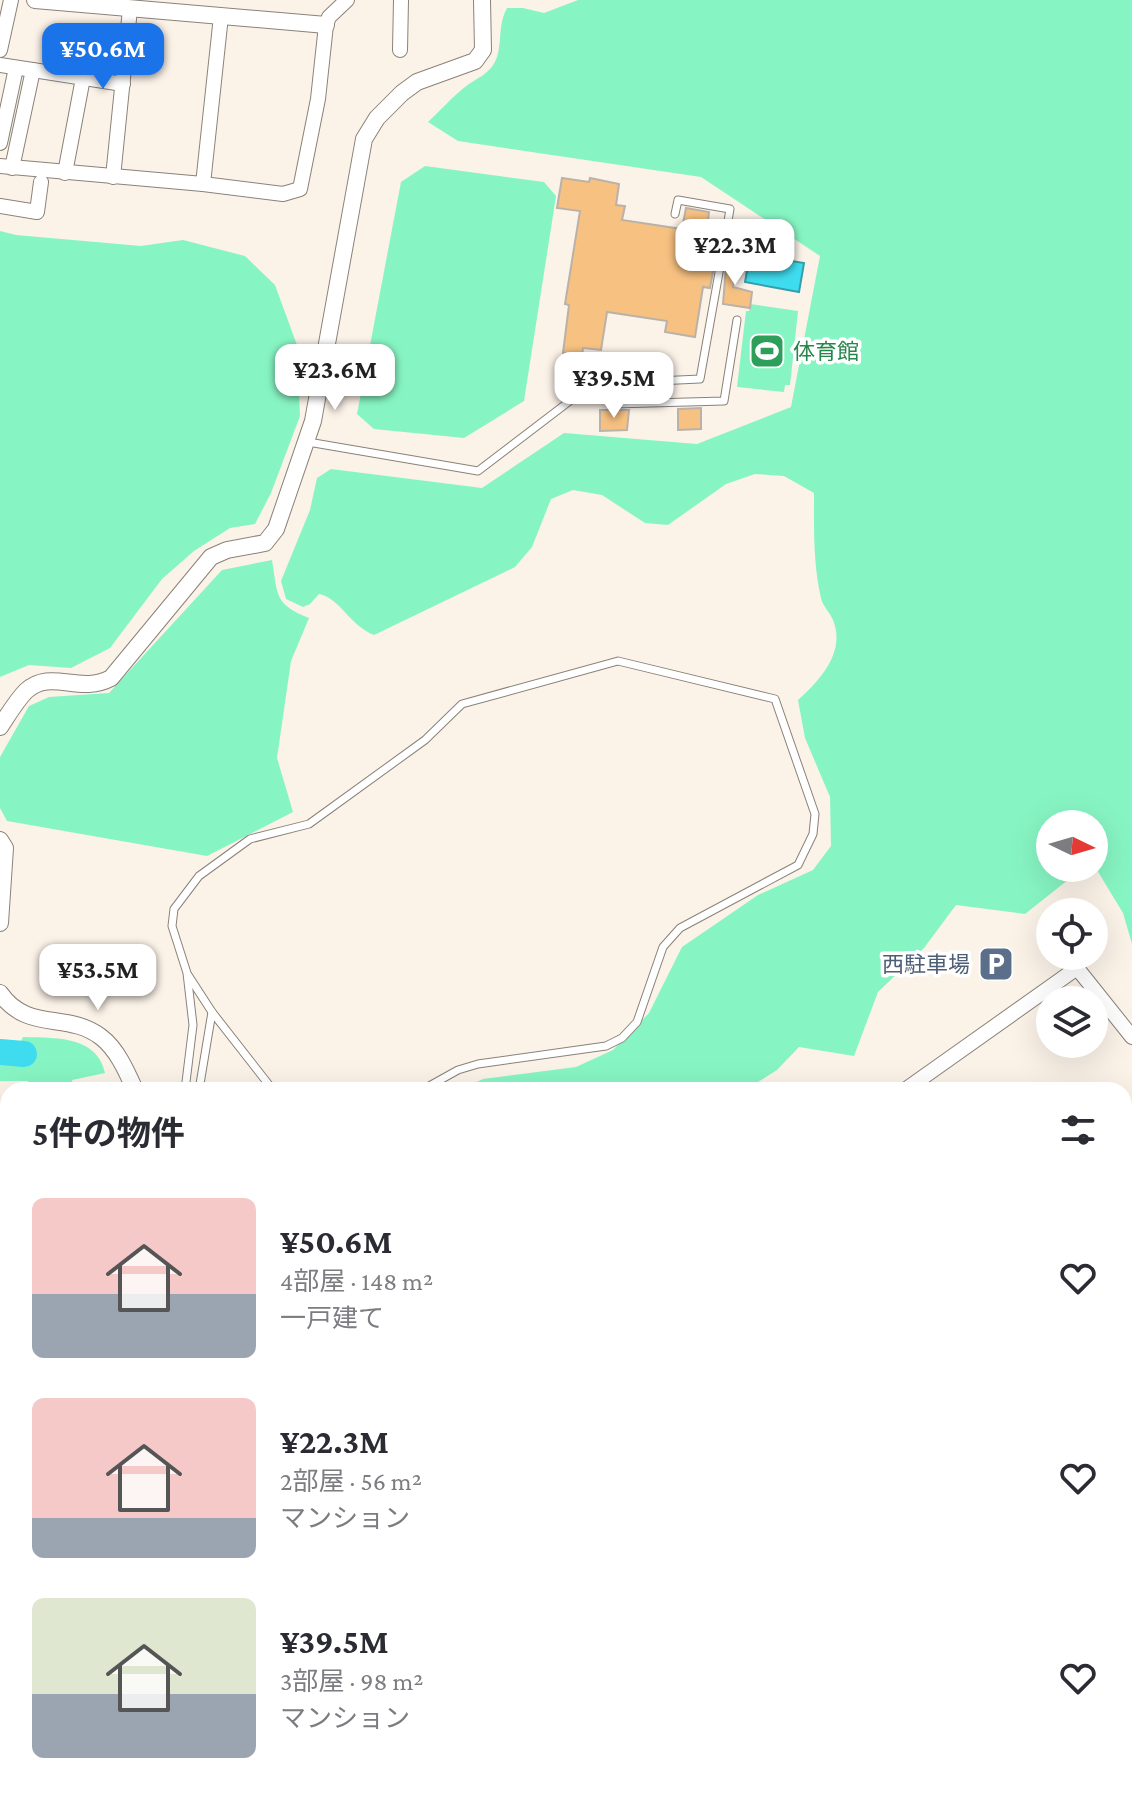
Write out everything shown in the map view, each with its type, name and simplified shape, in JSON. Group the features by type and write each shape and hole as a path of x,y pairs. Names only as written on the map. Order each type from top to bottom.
{"street":[{"path":"0,50 11,0"},
{"path":"35,0 326,25"},
{"path":"400,50 401,0"},
{"path":"0,727 26,691 37,684 50,680 89,686 111,678 211,557 227,550 265,543 276,529 308,442 364,139 377,118 417,82 475,61 483,50 482,0"},
{"path":"33,70 6,167 283,194 300,189 318,99 326,25 329,17 345,1"},
{"path":"113,177 130,9"},
{"path":"203,184 221,16"},
{"path":"0,65 123,84"},
{"path":"0,143 16,68"},
{"path":"65,173 83,78"},
{"path":"0,206 37,212 41,182"},
{"path":"0,840 5,848 0,923"},
{"path":"916,1082 1077,968 1132,1037"},
{"path":"0,993 18,1012 32,1019 85,1028 102,1038 131,1082"}],"lane":[{"path":"675,214 678,200 730,209 722,256"},
{"path":"308,442 478,471 592,384 700,379 720,267"},
{"path":"608,382 614,404 724,401 737,320"},
{"path":"186,1082 193,1025 187,973 172,926 174,909 199,876 250,839 309,824 425,740 462,704 618,661 775,699 815,814 813,834 798,865 680,928 663,947 649,982 643,1010 622,1038 606,1046 478,1064 458,1070 436,1082"},
{"path":"187,973 212,1012 267,1082"},
{"path":"200,1082 212,1012"}],"green space":[{"path":"578,0 1132,0 1132,944 1123,913 1104,882 1108,882 1108,810 1036,810 1036,882 1065,882 1045,898 1036,898 1036,905 1025,914 956,905 924,948 878,992 854,1056 799,1047 777,1070 758,1082 477,1082 576,1067 613,1050 649,1013 682,947 758,895 813,870 831,846 830,797 805,738 798,700 815,684 829,664 836,632 818,585 814,493 784,476 755,474 726,484 668,525 645,523 602,495 573,490 551,499 532,547 515,567 374,635 365,631 326,596 319,594 303,607 286,599 281,581 310,510 317,478 331,469 482,488 564,433 697,444 791,407 820,256 701,177 458,141 428,122 491,67 497,57 502,20 507,8 544,13"},
{"path":"425,166 544,182 556,196 524,401 464,438 374,429 357,414 401,182"},
{"path":"0,231 141,246 183,240 245,256 275,285 297,345 300,416 271,493 255,524 230,528 194,551 162,579 110,648 71,668 29,665 0,677"},
{"name":"体育館","path":"750,304 798,311 790,385 785,385 784,392 737,387 746,311 749,311"},
{"path":"272,560 275,582 283,603 309,618 291,661 277,758 293,812 207,856 7,821 0,808 0,757 29,706 49,697 109,693 222,570"},
{"path":"23,1037 73,1041 93,1051 105,1073 72,1082 0,1081 0,1055 22,1058 20,1043"}],"water":[{"path":"750,254 804,263 799,292 745,282"}],"building":[{"path":"562,178 589,182 590,178 619,184 616,205 625,206 622,220 682,229 686,208 709,212 708,220 721,222 716,255 718,261 714,266 710,288 703,287 695,337 665,332 667,321 607,312 601,350 583,348 582,356 563,353 569,305 565,304 580,211 557,208"},
{"path":"728,257 738,258 733,287 752,292 750,308 723,304 724,262"},
{"path":"701,408 701,429 678,430 678,409"},
{"path":"600,410 629,410 627,430 600,431"}],"waterway":[{"path":"0,1052 24,1054"}],"place":[{"name":"体育館","path":"767,351"},
{"name":"西駐車場","path":"996,964"}]}
